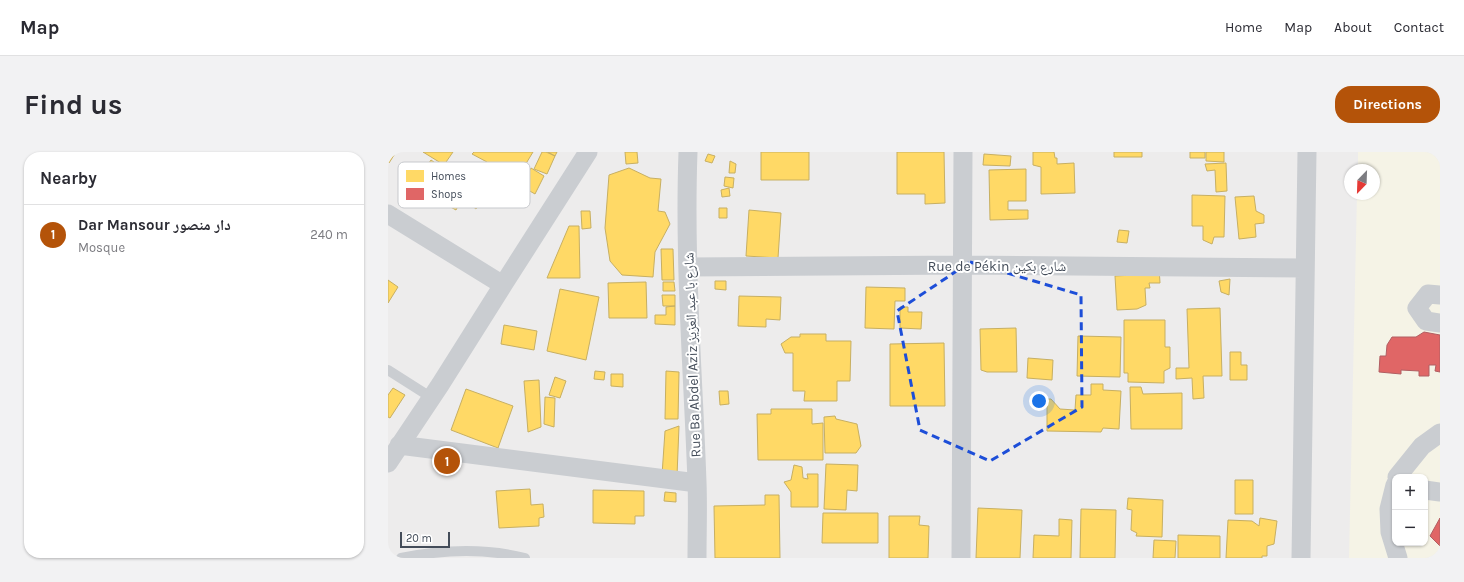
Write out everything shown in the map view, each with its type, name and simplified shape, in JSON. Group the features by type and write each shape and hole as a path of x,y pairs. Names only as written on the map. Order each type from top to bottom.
{"street":[{"path":"388,463 432,398 588,152"},
{"name":"Rue Ba Abdel Aziz شارع با عبد العزيز","path":"688,152 686,195 697,484 697,558"},
{"path":"961,558 963,152"},
{"path":"1301,558 1307,152"},
{"path":"388,214 503,285"},
{"name":"Rue de Pékin شارع بكين","path":"688,267 963,265 1305,268"},
{"path":"1440,295 1428,294 1417,308 1426,321 1440,323"},
{"path":"1399,474 1422,446 1440,433"},
{"path":"399,445 697,484"},
{"path":"1428,490 1440,492"},
{"path":"1392,497 1389,509 1390,532 1398,558"}],"lane":[{"path":"388,370 432,398"},
{"path":"401,558 420,554 465,552 508,554 525,558"}],"highlighted area":[{"path":"970,262 1081,295 1082,407 990,461 920,430 897,311"}],"shaded area":[{"path":"1358,152 1440,152 1440,558 1349,558 1357,200 1380,200 1380,164 1358,164"}],"building: Homes":[{"path":"388,152 396,152 389,163 388,162"},
{"path":"423,152 453,152 446,162 439,162"},
{"path":"474,152 533,152 527,162 487,162 472,154"},
{"path":"542,152 555,156 547,174 534,169"},
{"path":"548,152 557,152 555,156"},
{"path":"625,152 637,152 638,163 626,164"},
{"path":"761,152 809,152 809,180 761,180"},
{"path":"897,152 944,152 945,203 925,204 925,194 897,194"},
{"path":"1033,152 1054,152 1055,158 1057,158 1057,164 1074,163 1075,193 1041,194 1041,167 1033,165"},
{"path":"1114,152 1142,152 1142,157 1114,157"},
{"path":"1190,152 1205,152 1205,158 1190,158"},
{"path":"1206,152 1224,152 1224,162 1206,161"},
{"path":"708,154 715,156 712,163 705,161"},
{"path":"984,154 1011,156 1010,166 983,165"},
{"path":"730,161 736,164 735,173 729,173"},
{"path":"1226,163 1227,191 1216,192 1215,170 1207,171 1205,164"},
{"path":"531,168 544,176 535,194 530,191"},
{"path":"629,168 650,178 661,179 658,211 665,212 670,224 655,252 653,277 622,275 610,261 605,228 609,175"},
{"path":"1026,169 1026,201 1008,201 1008,210 1028,210 1028,219 990,220 989,170"},
{"path":"725,177 734,178 733,188 724,186"},
{"path":"729,188 730,196 722,197 721,190"},
{"path":"1192,195 1225,196 1224,237 1214,237 1212,244 1203,240 1203,226 1192,226"},
{"path":"1254,196 1256,211 1264,215 1264,223 1255,224 1256,237 1239,239 1235,197"},
{"path":"719,208 727,208 727,218 719,218"},
{"path":"749,210 781,213 778,258 746,256"},
{"path":"581,211 590,211 591,228 582,229"},
{"path":"569,226 579,226 580,278 547,278"},
{"path":"1119,230 1129,231 1127,243 1117,242"},
{"path":"661,249 673,249 674,280 662,280"},
{"path":"1159,267 1160,283 1149,283 1150,288 1145,288 1146,305 1137,309 1117,310 1115,276 1133,275"},
{"path":"1230,279 1229,295 1221,292 1219,281"},
{"path":"388,280 398,287 388,303"},
{"path":"715,281 726,281 726,290 715,289"},
{"path":"646,282 647,318 609,318 608,283"},
{"path":"663,282 674,282 675,291 663,291"},
{"path":"866,287 905,288 905,301 895,301 894,329 865,328"},
{"path":"560,289 599,297 586,360 547,351"},
{"path":"662,295 675,295 675,306 663,306"},
{"path":"739,296 781,297 780,320 766,319 766,327 738,326"},
{"path":"675,306 675,325 655,324 655,315 666,315 666,307"},
{"path":"900,307 908,307 908,312 922,312 921,329 900,328"},
{"path":"1220,308 1222,376 1203,376 1204,398 1193,399 1192,378 1176,379 1176,368 1189,368 1187,309"},
{"path":"1124,320 1165,320 1165,347 1170,347 1170,368 1164,371 1164,383 1128,382 1128,373 1124,373"},
{"path":"504,325 537,331 534,350 501,344"},
{"path":"1016,328 1017,372 987,372 981,370 980,329"},
{"path":"800,334 826,334 826,341 851,341 850,381 837,381 837,401 804,401 805,391 793,391 793,353 785,353 781,344 791,337 800,337"},
{"path":"1078,336 1121,337 1120,377 1077,376"},
{"path":"944,343 945,406 890,406 890,344"},
{"path":"1230,352 1241,352 1241,365 1247,365 1247,380 1230,380"},
{"path":"1028,358 1053,360 1052,380 1027,378"},
{"path":"595,371 605,372 604,380 594,379"},
{"path":"666,371 679,372 678,419 665,419"},
{"path":"611,374 623,374 623,387 611,386"},
{"path":"555,377 566,381 560,398 549,395"},
{"path":"539,380 541,427 528,432 524,381"},
{"path":"1091,384 1103,384 1103,390 1121,391 1119,429 1103,428 1101,432 1047,431 1047,399 1051,399 1060,409 1075,410 1076,395 1091,395"},
{"path":"1130,387 1141,387 1143,394 1182,393 1182,429 1131,429"},
{"path":"393,388 405,395 390,418 388,417 388,395"},
{"path":"466,389 513,406 498,448 451,430"},
{"path":"719,391 728,391 729,404 720,405"},
{"path":"545,397 555,398 554,427 544,424"},
{"path":"771,409 812,409 812,424 823,423 823,460 758,460 757,414 771,414"},
{"path":"835,416 836,419 857,424 861,446 856,453 825,453 824,417"},
{"path":"679,426 677,476 662,475 665,431"},
{"path":"826,464 858,465 857,491 847,490 846,510 824,509"},
{"path":"794,465 802,467 803,478 808,479 807,474 818,474 818,507 791,507 791,492 784,482 791,480"},
{"path":"1235,480 1253,480 1253,514 1235,514"},
{"path":"530,489 531,505 543,504 544,517 539,518 539,526 499,528 496,491"},
{"path":"593,490 644,491 644,516 635,516 635,524 593,523"},
{"path":"665,492 676,493 676,502 664,501"},
{"path":"765,495 779,495 780,558 715,558 714,506 765,505"},
{"path":"1128,498 1163,500 1162,537 1136,536 1137,533 1131,530 1132,510 1127,509"},
{"path":"978,508 1022,510 1020,558 976,558"},
{"path":"1081,509 1116,510 1115,558 1080,558"},
{"path":"823,513 878,513 878,543 822,543"},
{"path":"889,516 920,516 919,525 929,526 928,558 889,558"},
{"path":"1260,518 1277,521 1274,544 1267,546 1267,556 1262,556 1262,558 1226,558 1228,520 1252,521 1259,526"},
{"path":"1059,519 1072,520 1071,558 1033,558 1034,535 1059,536"},
{"path":"1178,535 1220,536 1220,558 1178,558"},
{"path":"1154,540 1176,541 1175,558 1153,558"}],"building: Shops":[{"path":"1424,332 1440,335 1440,372 1435,371 1436,365 1429,365 1429,376 1419,376 1419,371 1401,370 1401,374 1379,372 1380,356 1386,356 1387,345 1392,337 1416,337"},
{"path":"1440,518 1440,546 1430,536"}],"place":[{"name":"Dar Mansour دار منصور","path":"447,461"}]}
